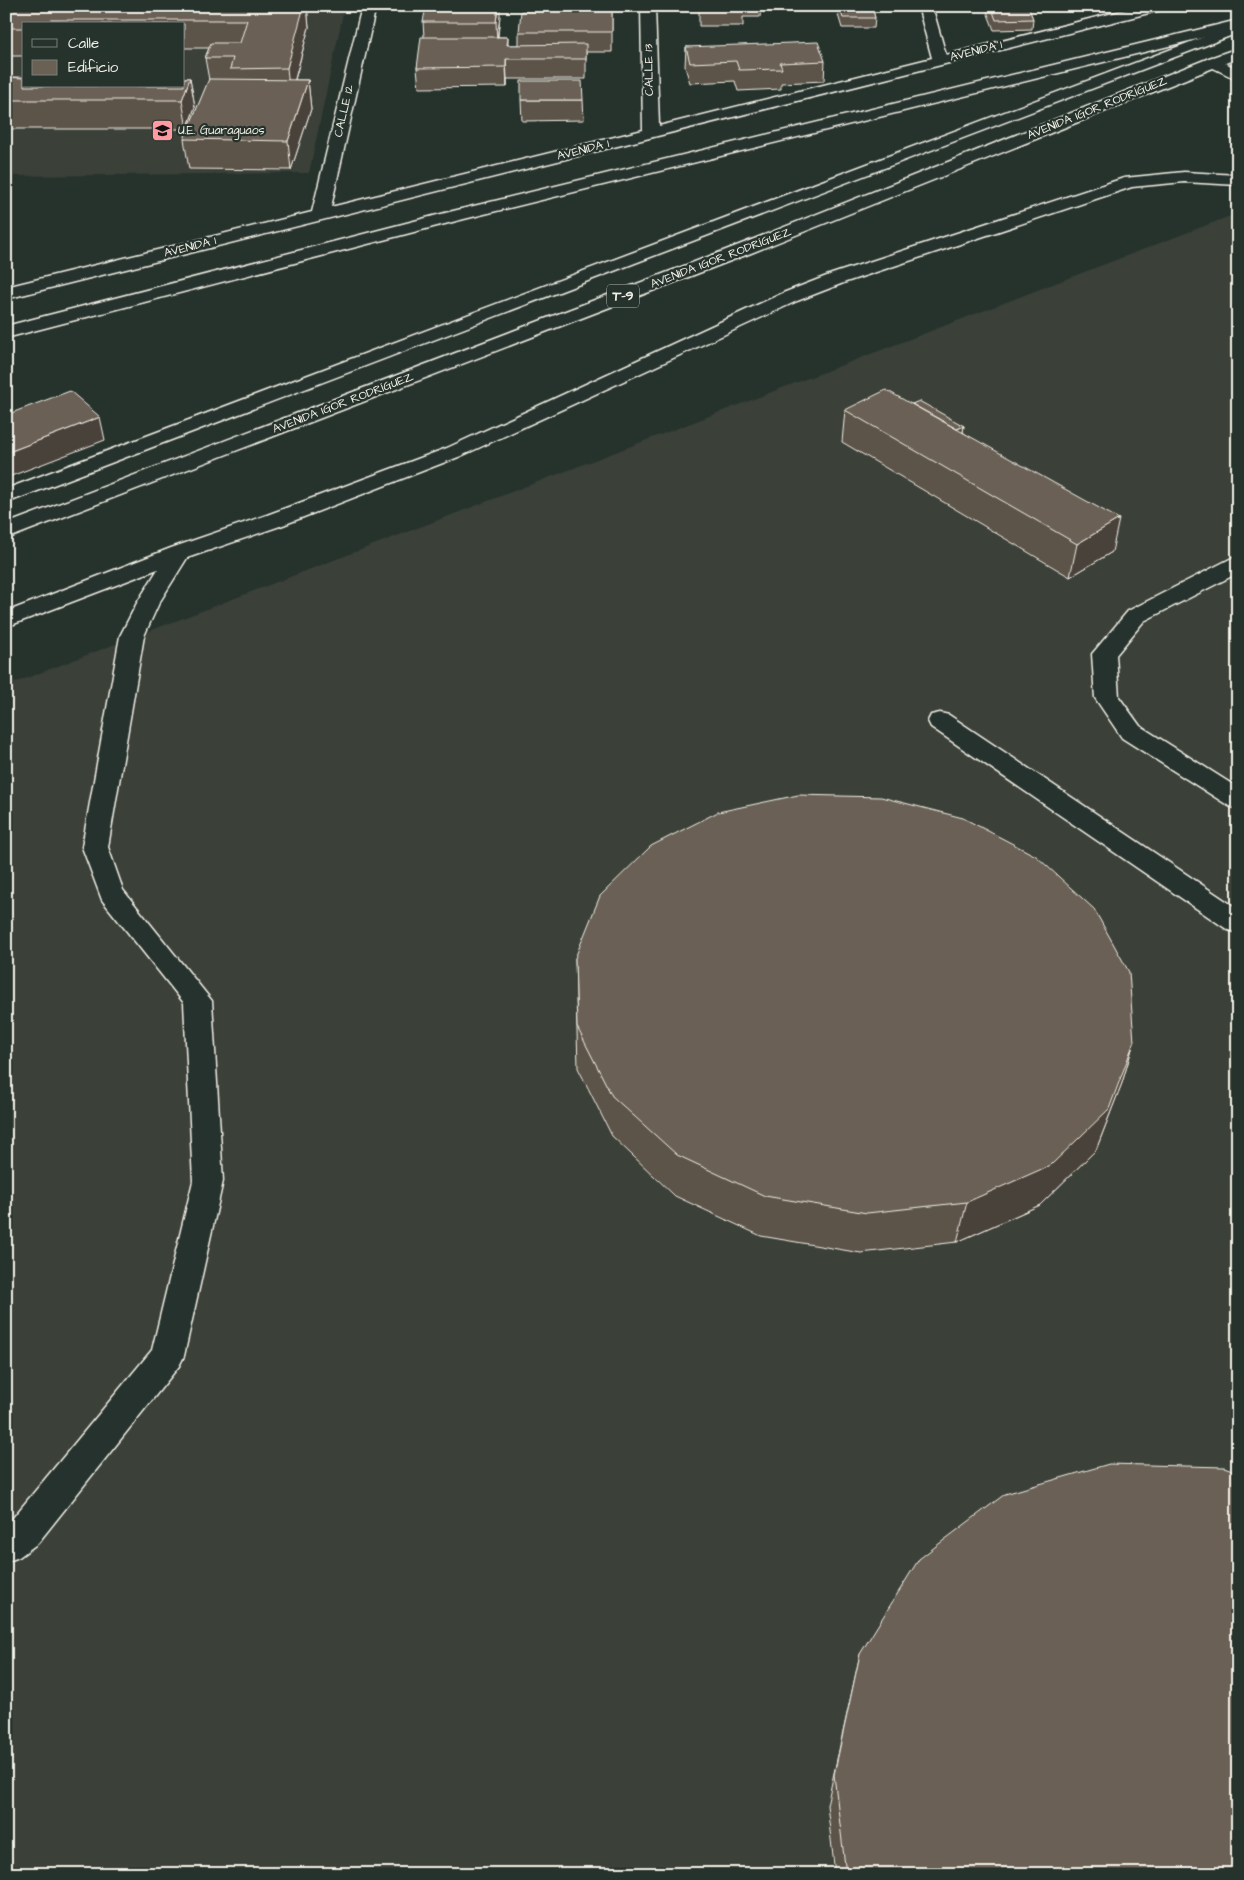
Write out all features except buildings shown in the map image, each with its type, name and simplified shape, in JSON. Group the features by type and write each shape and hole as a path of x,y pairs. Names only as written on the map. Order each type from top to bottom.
{"main road":[{"name":"CALLE 12","path":"320,215 369,6"},
{"name":"CALLE 13","path":"648,6 651,133"},
{"path":"925,6 940,60"},
{"name":"AVENIDA 1","path":"6,293 1160,6"},
{"path":"6,332 459,215 1238,24"},
{"name":"AVENIDA IGOR RODRÍGUEZ","path":"6,497 1238,28"},
{"name":"AVENIDA IGOR RODRÍGUEZ","path":"6,532 745,249 1238,53"},
{"path":"1212,62 1238,75"},
{"path":"6,620 179,553 275,520 454,452 790,297 839,278 1130,182 1168,176 1207,176 1238,180"},
{"path":"6,1545 25,1531 167,1356 208,1181 198,1001 111,893 95,847 132,636 148,602 179,553"},
{"path":"1238,564 1136,616 1104,654 1106,698 1131,732 1238,800"},
{"path":"940,721 1238,923"}],"shaded area":[{"name":"U.E. Guaraguaos","path":"6,9 344,9 309,173 6,176"},
{"path":"1238,213 1238,1874 6,1874 6,686"}],"place":[{"name":"U.E. Guaraguaos","path":"162,130"}]}
